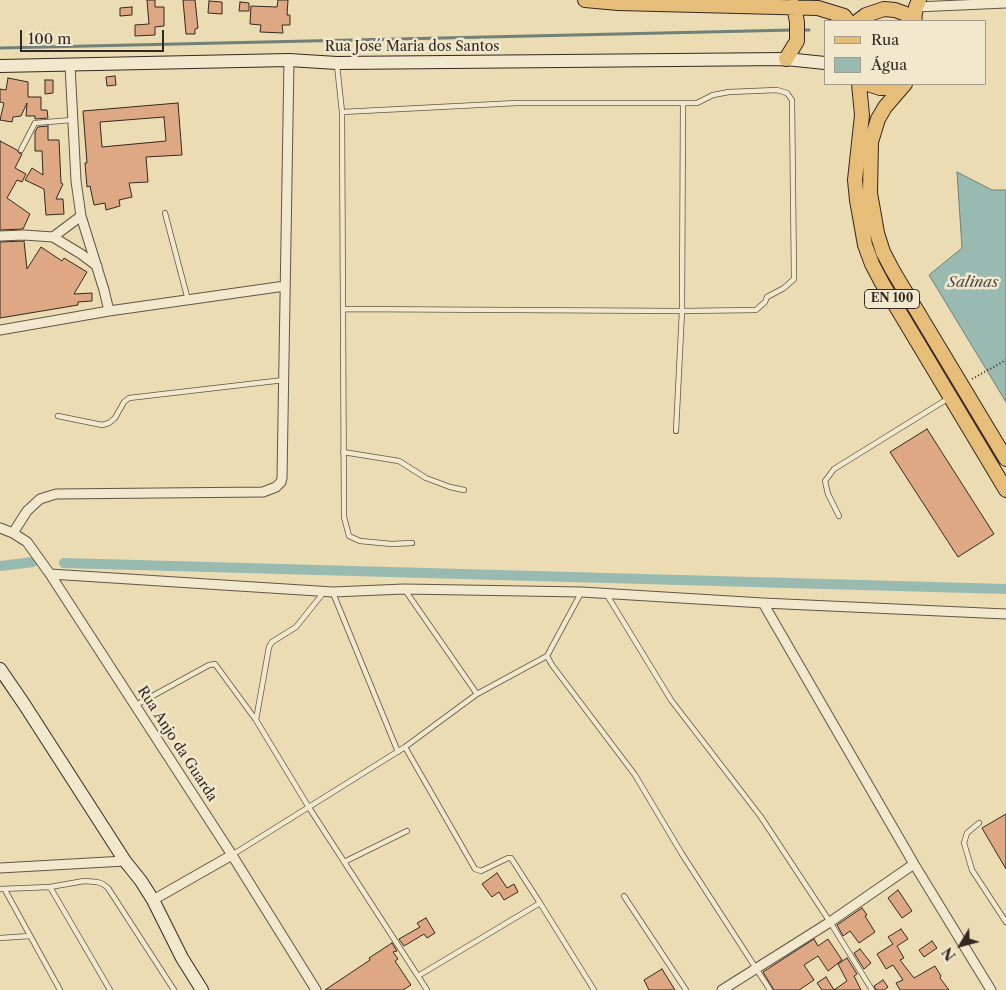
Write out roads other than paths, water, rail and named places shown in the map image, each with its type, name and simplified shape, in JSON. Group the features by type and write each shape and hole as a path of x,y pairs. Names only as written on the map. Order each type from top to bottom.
{"main road":[{"path":"585,0 794,6 818,8 844,16 847,20"},
{"path":"786,59 797,41 797,22 794,6"},
{"path":"860,20 870,13 884,9 906,14 916,12"},
{"name":"EN 100","path":"859,85 862,115 855,180 856,200 872,264 1006,490"},
{"name":"EN 100","path":"871,85 880,88 892,88 902,85"},
{"name":"EN 100","path":"904,85 885,107 874,128 871,142 870,174 873,213 883,252 1006,459"}],"street":[{"path":"916,12 1006,3"},
{"name":"Rua José Maria dos Santos","path":"0,66 289,60 337,63 786,59 824,61"},
{"path":"13,533 27,511 40,499 56,494 263,492 276,487 282,478 289,60"},
{"path":"70,65 76,181 81,216 109,312"},
{"path":"53,237 81,216"},
{"path":"0,236 53,237 97,266"},
{"path":"0,330 285,286"},
{"name":"Rua Anjo da Guarda","path":"0,528 13,533 27,542 50,574 232,855 316,990"},
{"path":"50,574 329,591 404,589 582,592 763,603 1006,614"},
{"path":"763,603 914,864 991,990"},
{"path":"0,670 125,861 153,900 182,958 202,990"},
{"path":"153,900 232,855"},
{"path":"0,868 125,861"},
{"path":"722,990 830,922 914,864"}],"lane":[{"path":"337,63 342,112 344,517 349,536 360,541 392,544 412,543"},
{"path":"342,112 517,104 697,103 713,95 729,92 777,90 787,93 792,100 794,278 784,288 767,297 765,302 756,310 343,310"},
{"path":"676,431 682,311 683,103"},
{"path":"20,150 35,123 72,120"},
{"path":"165,213 188,300"},
{"path":"58,416 102,425 109,423 115,418 124,402 130,398 284,380"},
{"path":"839,516 828,494 825,480 834,469 950,398"},
{"path":"343,452 399,461 426,478 464,490"},
{"path":"404,589 477,694"},
{"path":"256,720 269,647 272,642 296,628 329,591 398,752"},
{"path":"232,855 308,806 398,752 477,694 547,656 582,592"},
{"path":"606,593 671,700 761,817 872,990"},
{"path":"547,656 635,775 682,854 770,990"},
{"path":"136,705 209,665 215,664 256,720 308,806 427,990"},
{"path":"404,748 475,869 481,871 511,858 594,990"},
{"path":"979,823 967,833 964,843 972,870 1006,922"},
{"path":"344,862 407,831"},
{"path":"60,990 2,890 50,887 84,882 97,882 108,888 174,990"},
{"path":"50,887 110,990"},
{"path":"624,896 686,990"},
{"path":"418,976 540,903"},
{"path":"0,938 30,936"}],"water":[{"name":"Salinas","path":"957,172 992,190 1006,190 1006,402 929,275 962,248"}],"waterway":[{"path":"0,48 794,30"},
{"path":"800,30 809,30"},
{"path":"0,566 33,562"},
{"path":"64,563 1006,589"}]}
